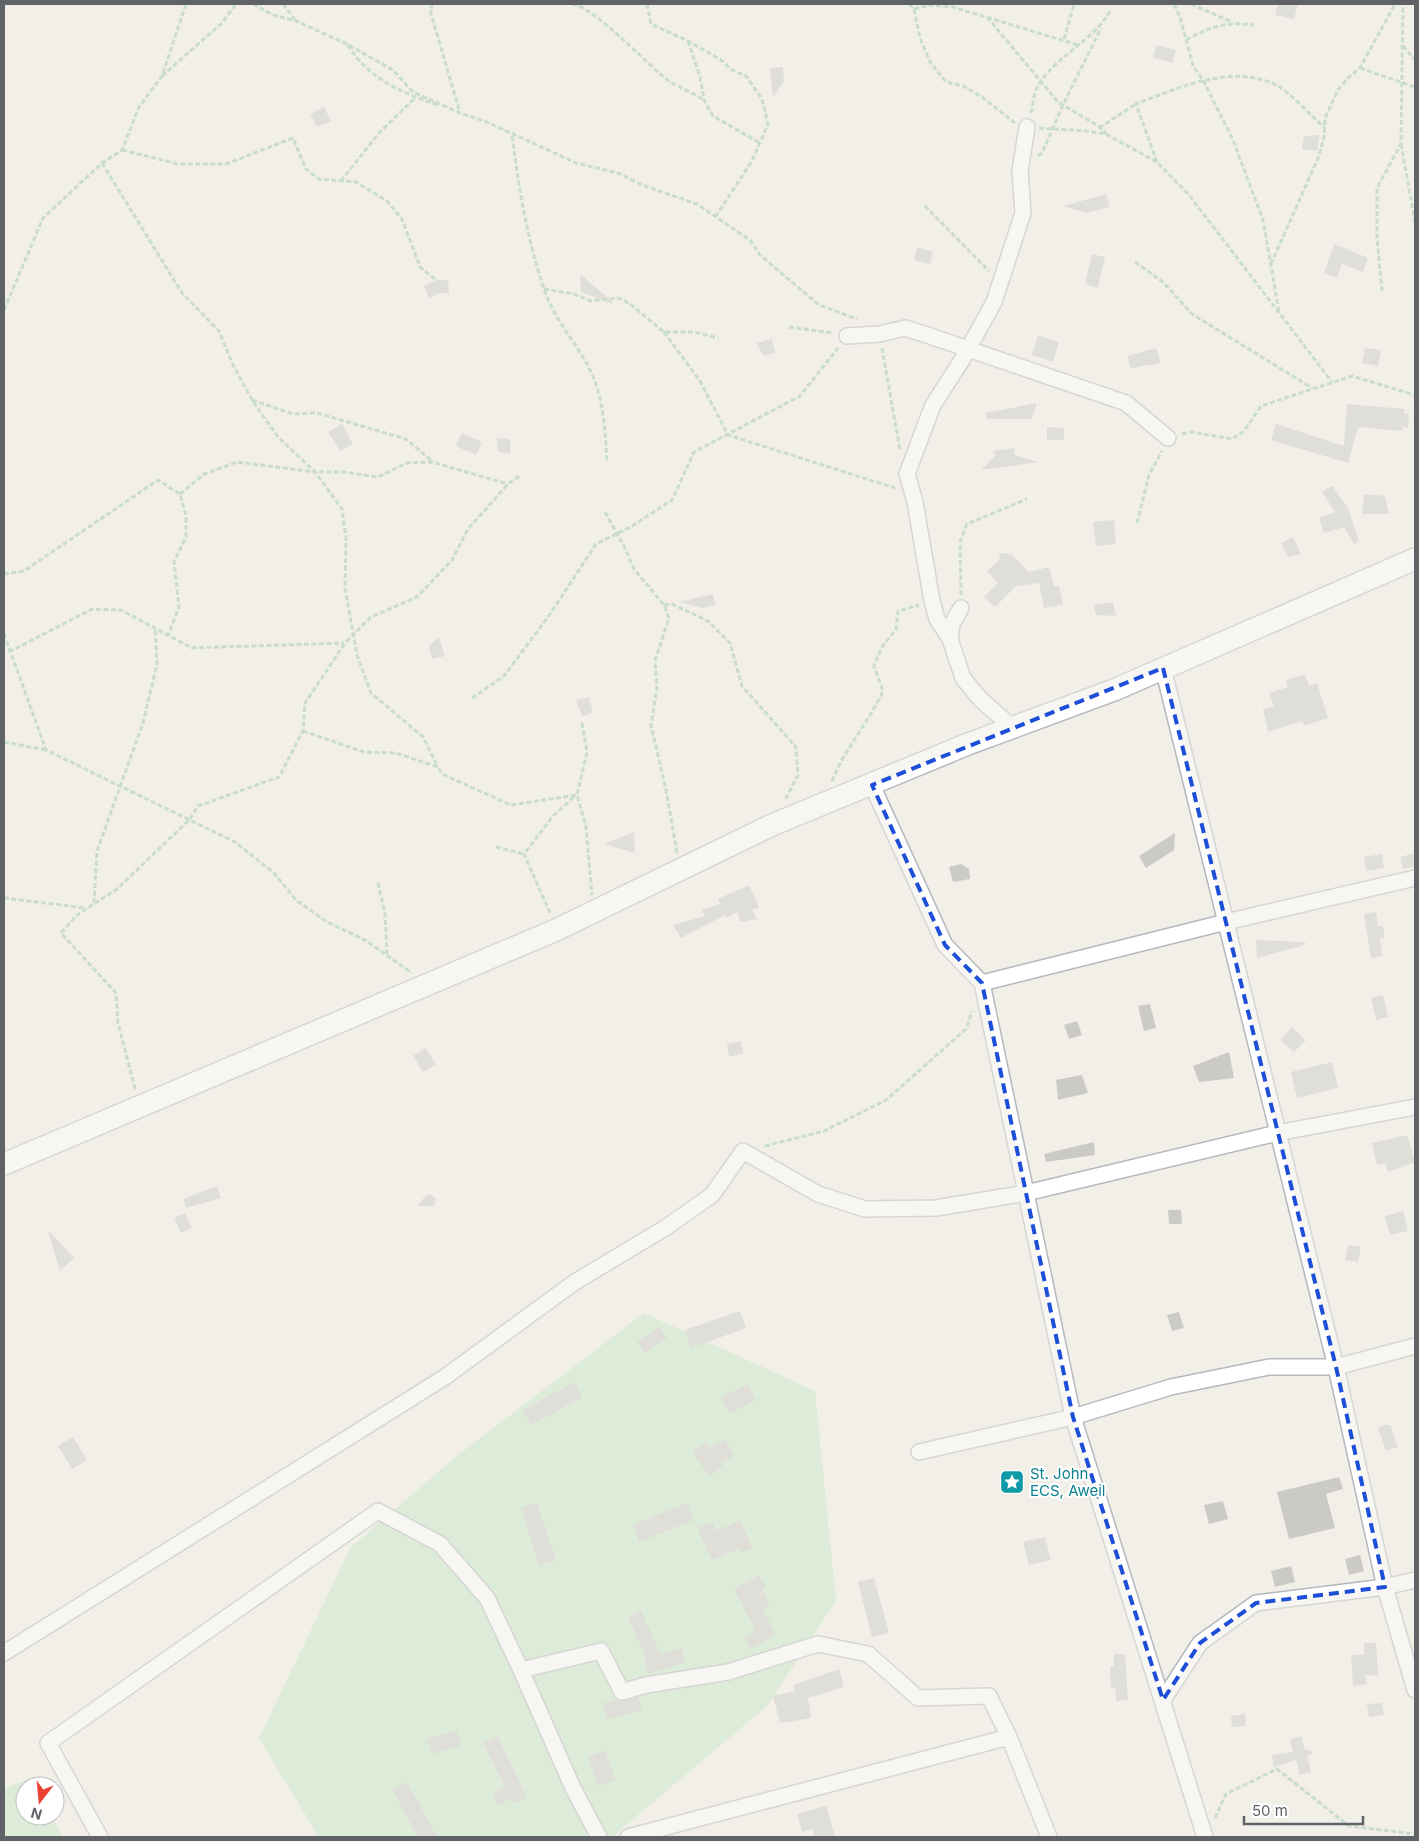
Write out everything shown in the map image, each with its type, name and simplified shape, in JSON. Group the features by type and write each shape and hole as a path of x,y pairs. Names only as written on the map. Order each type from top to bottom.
{"street":[{"path":"1013,728 980,698 963,678 950,639 936,619 915,502 907,474 933,405 962,360 994,302 1023,213 1020,171 1027,130"},
{"path":"847,336 879,334 905,328 1126,404 1168,438"},
{"path":"4,1164 139,1105 428,986 556,930 593,910 679,871 772,825 968,744 1114,690 1415,559"},
{"path":"950,639 952,624 961,608"},
{"path":"1163,668 1336,1368 1385,1587 1415,1690"},
{"path":"872,785 945,945 982,983 1073,1417 1205,1837"},
{"path":"982,983 1226,922 1415,878"},
{"path":"4,1654 445,1377 575,1282 665,1228 712,1195 743,1152 818,1194 865,1209 936,1208 1026,1194 1277,1133 1415,1107"},
{"path":"919,1452 1073,1417 1171,1387 1269,1366 1336,1368 1415,1346"},
{"path":"100,1837 48,1743 378,1511 440,1544 486,1598 521,1670 573,1788 599,1837"},
{"path":"1163,1700 1200,1643 1256,1603 1385,1587 1415,1580"},
{"path":"521,1670 601,1651 622,1692 646,1685 728,1672 818,1644 868,1654 918,1698 988,1696 1009,1737 1049,1837"},
{"path":"628,1837 1009,1737"}],"path":[{"path":"162,76 186,4"},
{"path":"4,310 44,218 102,163 122,150 139,107 162,76 222,23 236,4"},
{"path":"253,4 279,17 296,21 347,44 393,70 413,92 460,113"},
{"path":"283,4 296,21"},
{"path":"432,4 430,10 460,113"},
{"path":"572,4 580,5 601,21 670,82 704,100"},
{"path":"647,4 651,24 688,41 722,60 732,70 746,76 762,99 768,124 735,189 716,216"},
{"path":"909,4 914,9 920,38 930,62 946,82 963,86 982,96 1027,130 1054,129 1106,134 1157,162 1189,196 1332,382"},
{"path":"1064,39 1074,4"},
{"path":"1174,4 1193,66 1203,80 1233,140 1263,220 1279,312"},
{"path":"1192,4 1233,22 1254,25"},
{"path":"1271,264 1319,156 1325,128 1325,118 1338,90 1360,68 1395,4"},
{"path":"1403,4 1401,144 1415,222"},
{"path":"914,9 930,5 953,7 1064,39 1078,45"},
{"path":"1020,171 1042,153 1063,105 1110,10"},
{"path":"987,17 1041,84 1063,105 1100,127 1106,134"},
{"path":"1186,40 1203,30 1233,22"},
{"path":"1027,130 1036,90 1067,54 1102,25"},
{"path":"688,41 700,77 704,100 713,116 760,143"},
{"path":"347,44 356,59 393,88 415,98 487,122 512,135 576,162 618,173 642,185 697,204 750,240 760,255 819,305 847,317 866,321"},
{"path":"1403,46 1415,60"},
{"path":"1360,68 1415,87"},
{"path":"1094,132 1136,104 1203,80 1238,75 1277,85 1325,128"},
{"path":"341,181 379,133 415,98"},
{"path":"1136,104 1157,162"},
{"path":"512,135 523,214 544,289 562,328 589,368 599,392 605,429 607,461"},
{"path":"122,150 178,164 226,164 293,138 306,169 319,179 356,182 388,201 402,219 420,267 436,280"},
{"path":"1382,291 1377,238 1377,188 1401,144"},
{"path":"102,163 182,293 219,331 233,365 252,400 278,438 315,472 342,509 346,538 345,588 357,655 371,693 423,737 442,774 512,805 577,795"},
{"path":"925,206 1000,282"},
{"path":"1135,262 1163,282 1192,314 1313,389"},
{"path":"544,289 574,294 591,301 618,298 629,303 664,332 700,381 728,435 890,485 915,502"},
{"path":"472,698 504,676 548,617 596,544 672,500 694,452 800,396 847,336 814,329 789,327"},
{"path":"664,332 694,332 718,338"},
{"path":"879,334 892,393 895,429 907,474"},
{"path":"1136,523 1149,475 1168,438 1191,432 1232,439 1244,431 1261,406 1352,376 1415,395"},
{"path":"252,400 293,414 317,413 406,439 432,462"},
{"path":"180,494 204,474 238,462 315,472 343,472 378,477 407,464 432,462 508,484"},
{"path":"139,1105 118,1023 116,993 60,933 77,915 117,889 190,819 198,806 279,777 303,732 304,703 345,643 371,617 417,597 452,560 468,529 508,484 522,475"},
{"path":"4,574 24,571 158,480 180,494 186,516 186,537 174,562 179,607 168,636"},
{"path":"961,608 960,542 967,524 1027,499"},
{"path":"605,512 634,569 664,605 669,618 655,661 657,687 651,724 666,790 679,871"},
{"path":"823,805 840,761 876,708 883,691 874,666 882,647 896,629 898,611 932,602"},
{"path":"664,605 672,604 708,621 730,643 742,686 796,747 798,775 772,825"},
{"path":"9,652 92,609 121,610 192,648 345,643"},
{"path":"94,904 97,851 143,723 157,664 155,629"},
{"path":"4,634 46,750"},
{"path":"582,723 587,752 577,795 586,827 593,910"},
{"path":"303,732 364,752 396,753 438,767"},
{"path":"4,742 46,750 235,842 274,874 296,900 326,922 364,940 428,986"},
{"path":"524,854 553,816 577,795"},
{"path":"496,847 524,854"},
{"path":"524,854 556,930"},
{"path":"378,883 385,914 387,955"},
{"path":"4,898 87,909"},
{"path":"743,1152 824,1131 886,1100 966,1029 982,983"},
{"path":"1214,1820 1226,1794 1277,1768 1349,1826 1415,1834"}],"highlighted area":[{"path":"1163,668 1336,1367 1385,1587 1256,1603 1200,1643 1163,1700 1073,1417 982,983 945,945 872,785"}],"green space":[{"path":"644,1313 815,1391 836,1601 767,1706 612,1837 319,1837 259,1738 351,1547 458,1455"},
{"path":"15,1784 15,1826 57,1826 63,1837 4,1837 4,1788"}],"building":[{"path":"1278,4 1298,4 1294,19 1275,15"},
{"path":"1156,45 1176,50 1173,63 1153,58"},
{"path":"783,67 784,81 773,98 770,68"},
{"path":"324,107 331,121 317,127 310,114"},
{"path":"1320,135 1317,151 1302,149 1304,136"},
{"path":"1106,194 1110,207 1086,213 1063,206"},
{"path":"1334,244 1368,258 1363,272 1342,264 1337,278 1324,273"},
{"path":"917,247 933,252 930,264 914,260"},
{"path":"1092,254 1105,257 1098,288 1085,284"},
{"path":"580,274 613,302 612,304 581,292"},
{"path":"436,280 448,280 449,293 439,293 429,298 424,286"},
{"path":"1038,335 1059,342 1053,362 1032,355"},
{"path":"772,339 775,353 764,356 756,343"},
{"path":"1156,348 1161,363 1131,368 1127,356"},
{"path":"1365,348 1381,350 1378,366 1362,363"},
{"path":"1037,403 1032,419 987,419 986,413"},
{"path":"1347,404 1404,409 1404,413 1409,414 1408,428 1403,427 1402,431 1358,427 1348,463 1271,440 1276,424 1344,446"},
{"path":"342,424 353,444 340,451 328,432"},
{"path":"1047,427 1064,428 1064,440 1047,440"},
{"path":"462,433 482,442 476,455 456,446"},
{"path":"497,438 510,439 510,454 498,452"},
{"path":"1014,448 1015,455 1039,462 981,470 996,455 993,451"},
{"path":"1332,486 1348,508 1359,541 1354,544 1344,527 1324,533 1319,518 1335,512 1322,492"},
{"path":"1364,494 1385,496 1389,514 1362,514"},
{"path":"1114,520 1116,544 1096,546 1093,522"},
{"path":"1293,537 1301,554 1288,557 1281,543"},
{"path":"1000,553 1011,554 1029,572 1049,567 1054,586 1059,586 1063,605 1044,608 1039,583 1016,586 995,607 984,597 998,583 987,571 999,560"},
{"path":"713,594 716,605 703,608 679,602"},
{"path":"1113,602 1116,616 1096,615 1094,605"},
{"path":"439,638 445,656 432,659 429,645"},
{"path":"1305,674 1309,686 1317,683 1328,718 1304,726 1302,721 1268,732 1263,709 1274,707 1269,693 1288,687 1286,680"},
{"path":"589,697 593,713 582,716 576,700"},
{"path":"634,832 635,853 604,844"},
{"path":"1175,833 1174,850 1146,868 1139,856"},
{"path":"1415,853 1415,866 1403,869 1400,857"},
{"path":"1382,854 1384,868 1366,871 1364,857"},
{"path":"961,864 969,869 970,879 953,882 949,867"},
{"path":"749,885 759,907 752,910 757,919 740,922 738,912 727,918 725,915 681,938 673,925 705,916 702,910 720,904 718,899"},
{"path":"1376,912 1378,926 1383,926 1385,938 1380,938 1382,956 1371,958 1364,914"},
{"path":"1256,940 1305,942 1305,945 1257,958"},
{"path":"1383,995 1388,1017 1376,1020 1371,998"},
{"path":"1150,1004 1156,1028 1144,1031 1138,1006"},
{"path":"1077,1021 1082,1035 1069,1039 1064,1025"},
{"path":"1292,1027 1306,1040 1294,1052 1280,1040"},
{"path":"741,1041 743,1053 729,1057 727,1044"},
{"path":"425,1048 436,1064 423,1072 413,1056"},
{"path":"1229,1052 1234,1078 1199,1082 1193,1066"},
{"path":"1332,1062 1338,1088 1297,1098 1291,1072"},
{"path":"1082,1075 1088,1093 1058,1100 1056,1080"},
{"path":"1407,1135 1415,1162 1388,1172 1385,1163 1377,1165 1372,1143"},
{"path":"1094,1142 1095,1155 1046,1162 1044,1154"},
{"path":"217,1186 221,1198 186,1208 183,1199"},
{"path":"430,1194 436,1199 434,1206 418,1206 425,1196"},
{"path":"1168,1210 1181,1210 1182,1224 1169,1224"},
{"path":"1403,1211 1408,1231 1390,1235 1385,1216"},
{"path":"185,1213 192,1228 181,1233 174,1218"},
{"path":"48,1230 74,1258 60,1271"},
{"path":"1348,1245 1361,1247 1358,1262 1345,1260"},
{"path":"740,1311 746,1328 691,1348 685,1330"},
{"path":"1179,1312 1184,1328 1172,1331 1167,1315"},
{"path":"659,1327 667,1338 645,1353 637,1342"},
{"path":"575,1382 583,1397 531,1425 523,1410"},
{"path":"748,1384 756,1400 729,1413 721,1397"},
{"path":"1390,1425 1398,1447 1386,1451 1378,1427"},
{"path":"73,1437 87,1460 72,1469 58,1446"},
{"path":"725,1440 735,1455 721,1463 723,1466 710,1476 692,1452 706,1442 710,1448"},
{"path":"1339,1477 1343,1489 1326,1494 1335,1528 1289,1539 1277,1492"},
{"path":"1223,1501 1228,1519 1209,1524 1204,1505"},
{"path":"537,1503 556,1560 539,1565 521,1508"},
{"path":"687,1503 694,1520 639,1542 633,1525"},
{"path":"740,1520 753,1548 742,1553 740,1548 712,1560 697,1528 712,1522 716,1531"},
{"path":"1045,1537 1051,1560 1029,1565 1023,1542"},
{"path":"1360,1555 1364,1571 1349,1575 1345,1559"},
{"path":"1291,1566 1295,1582 1275,1587 1271,1571"},
{"path":"759,1575 766,1586 762,1589 770,1605 763,1609 776,1635 750,1649 744,1637 756,1631 734,1589"},
{"path":"874,1578 889,1633 872,1637 858,1582"},
{"path":"641,1611 661,1655 681,1648 686,1662 648,1674 644,1660 647,1659 628,1617"},
{"path":"1364,1643 1376,1643 1378,1676 1365,1675 1367,1684 1353,1686 1351,1655 1364,1655"},
{"path":"1114,1654 1125,1654 1128,1700 1116,1701 1115,1688 1111,1688 1110,1666 1114,1666"},
{"path":"839,1669 844,1687 808,1698 811,1718 780,1723 773,1696 795,1691 793,1685"},
{"path":"638,1697 642,1710 607,1719 603,1703"},
{"path":"1382,1703 1384,1715 1369,1717 1367,1704"},
{"path":"1245,1714 1246,1726 1232,1727 1231,1716"},
{"path":"456,1730 461,1745 432,1754 427,1739"},
{"path":"497,1736 527,1797 514,1804 511,1798 498,1805 492,1794 505,1787 483,1743"},
{"path":"1301,1736 1305,1750 1311,1750 1312,1754 1307,1756 1311,1772 1300,1775 1296,1760 1274,1767 1272,1755 1293,1752 1290,1739"},
{"path":"605,1750 616,1780 599,1786 588,1757"},
{"path":"407,1782 437,1837 418,1837 392,1789"},
{"path":"826,1806 835,1837 814,1837 813,1829 802,1832 797,1814"}],"place":[{"name":"St. John ECS, Aweil","path":"1012,1482"}]}
